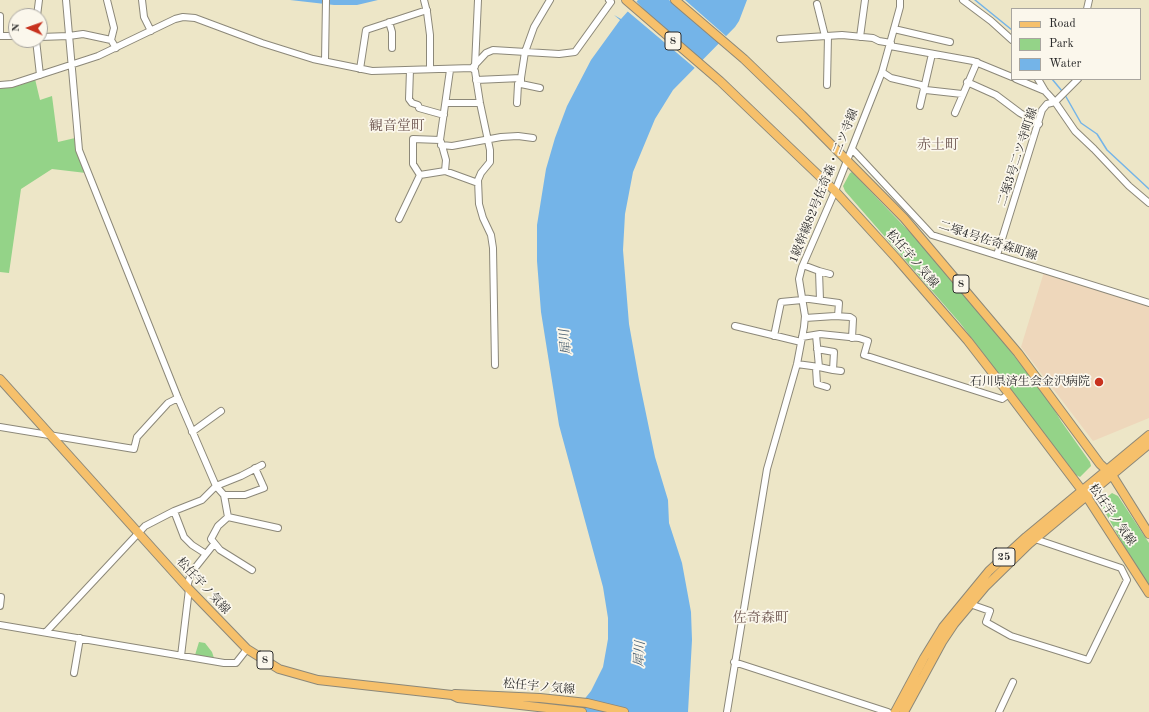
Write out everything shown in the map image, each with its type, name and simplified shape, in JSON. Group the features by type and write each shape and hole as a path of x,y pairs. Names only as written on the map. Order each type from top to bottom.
{"main road":[{"name":"松任宇ノ気線","path":"626,0 720,81 836,191 968,341 1010,394 1084,494 1149,593"},
{"name":"松任宇ノ気線","path":"675,0 744,59 848,159 922,239 1018,352 1108,473 1149,534"},
{"name":"松任宇ノ気線","path":"0,379 188,588 247,649 279,669 318,680 452,695 458,698 582,712"},
{"name":"25","path":"904,712 931,659 954,624 970,604 1012,560 1149,435"},
{"name":"25","path":"1108,473 1149,444"},
{"name":"25","path":"895,712 927,652 943,627 966,597 1010,552 1084,494"},
{"name":"松任宇ノ気線","path":"452,695 458,693 544,698 587,703 624,712"}],"street":[{"path":"66,0 79,150 192,432 216,486 224,495 228,517"},
{"path":"107,0 114,28 111,40"},
{"path":"142,0 144,17 151,31"},
{"path":"424,0 427,10 430,35 430,69"},
{"path":"478,0 473,67 489,139 490,162 481,173 478,183 479,204 483,218 491,235 493,248 495,365"},
{"path":"518,102 518,84 521,81 525,52 534,27 550,0"},
{"path":"0,85 12,84 71,65 116,48 175,19 195,18 262,43 325,61 360,69 372,71 430,69 450,70 473,67 486,53 493,50 559,54 575,52 611,2 609,0"},
{"path":"860,37 865,0"},
{"name":"1級幹線82号佐奇森・二ツ寺線","path":"727,712 734,662 767,469 797,364 802,340 805,318 799,278 803,265 836,191 882,72 900,7 900,0"},
{"path":"963,0 991,21 1011,39"},
{"path":"325,61 326,3"},
{"path":"817,4 827,36 827,85"},
{"path":"360,69 366,30 427,10"},
{"path":"0,16 0,36"},
{"path":"389,22 392,32 392,48"},
{"path":"894,29 950,42"},
{"path":"48,37 83,34 111,40 116,48"},
{"path":"780,39 827,36 873,38 890,44 932,54 977,62 1011,77"},
{"path":"37,48 40,75"},
{"path":"920,106 932,54"},
{"path":"955,113 967,82 977,62"},
{"path":"410,70 408,94 412,103 418,105 419,108 444,115"},
{"path":"445,171 446,160 441,142 450,70"},
{"path":"882,72 891,78 921,85 926,90 962,94"},
{"path":"476,80 521,81 540,88"},
{"path":"1018,80 1045,91"},
{"path":"1039,80 1075,131 1129,186 1149,202"},
{"name":"二塚3号二ツ寺町線","path":"998,255 1042,110 1047,104 1055,102 1077,80"},
{"path":"967,82 996,94 1020,113 1039,124"},
{"path":"446,103 480,103"},
{"path":"420,175 412,164 413,139 441,142 452,146 489,139 518,136 533,138"},
{"name":"二塚4号佐奇森町線","path":"852,149 932,235 1149,303"},
{"path":"420,175 445,171 478,183"},
{"path":"399,219 420,175"},
{"path":"922,239 932,235"},
{"path":"803,265 830,274"},
{"path":"819,271 820,300"},
{"path":"774,336 778,324 781,302 802,299 839,303 838,316"},
{"path":"805,318 838,316 853,319 852,338"},
{"path":"735,326 774,336 802,340 824,334 868,341 864,355 1002,399 1010,394"},
{"path":"816,335 818,368 817,384 827,387"},
{"path":"817,349 834,352 833,370"},
{"path":"797,364 841,371"},
{"path":"0,427 134,449 137,437 168,403 178,398"},
{"path":"192,432 221,411"},
{"path":"46,632 145,526 174,511 202,500 216,486 241,476 262,465"},
{"path":"224,495 245,495 264,488 255,468"},
{"path":"174,511 184,537 192,545 206,554"},
{"path":"228,517 278,528"},
{"path":"228,517 218,526 211,539 214,544 252,570"},
{"path":"970,604 990,611 986,622 1011,636 1088,660 1127,580 1120,568 1035,539"},
{"path":"181,656 191,573 214,544"},
{"path":"0,606 1,597"},
{"path":"0,625 224,663 236,663 247,649"},
{"path":"74,673 80,638"},
{"path":"734,662 888,712"},
{"path":"999,712 1014,682"}],"shaded area":[{"name":"石川県済生会金沢病院","path":"1044,272 1149,304 1149,418 1093,441 1021,347"}],"green space":[{"path":"35,79 40,100 52,96 58,142 75,138 76,148 86,173 52,169 21,189 9,273 0,272 0,87"},
{"path":"852,172 924,247 985,319 1048,399 1061,421 1090,462 1091,466 1080,477 1076,475 960,323 845,191 843,186"},
{"path":"1112,493 1118,496 1149,543 1149,585 1129,555 1100,503"},
{"path":"199,642 205,643 212,652 214,658 195,655"}],"water":[{"path":"290,0 378,0 357,5 334,5"},
{"name":"犀川","path":"638,0 747,0 739,21 735,27 673,90 655,119 633,172 625,214 623,250 629,324 655,457 668,500 669,523 682,563 691,612 692,640 688,712 574,712 591,691 603,667 608,639 608,618 603,587 559,425 541,312 537,261 537,225 546,169 555,138 567,106 591,60 620,20 614,15 621,19"}],"pier":[{"path":"635,0 649,15 703,62 696,69 626,10"},
{"path":"669,0 685,0 727,37 721,44"}],"waterway":[{"path":"975,0 1011,29"},
{"path":"1053,80 1062,91"},
{"path":"1065,95 1081,123 1097,134 1107,150 1149,189"}],"place":[{"name":"石川県済生会金沢病院","path":"1099,382"}],"district":[{"name":"観音堂町","path":"397,126"},
{"name":"赤土町","path":"938,145"},
{"name":"佐奇森町","path":"761,618"}]}
